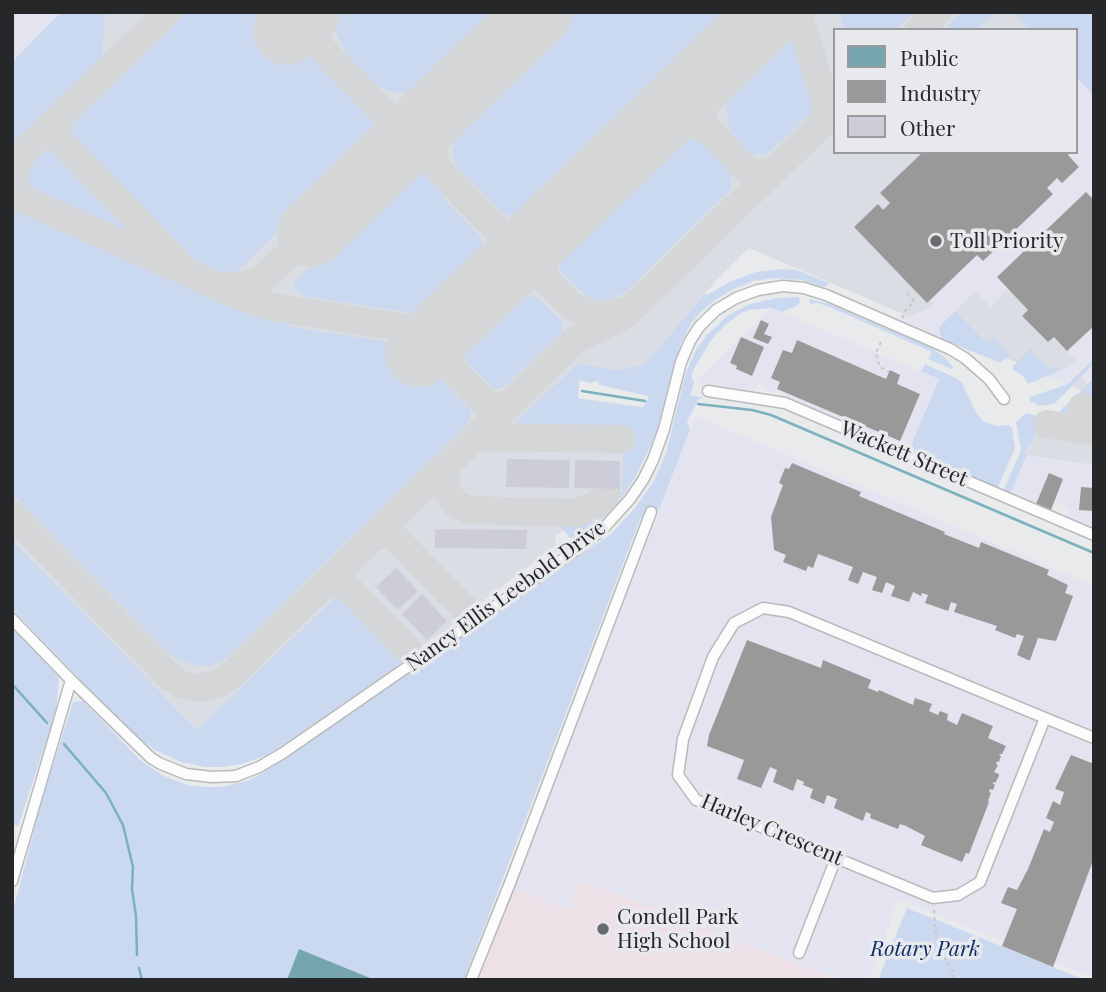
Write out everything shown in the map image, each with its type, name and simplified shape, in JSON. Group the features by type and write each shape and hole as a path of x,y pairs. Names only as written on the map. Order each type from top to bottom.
{"street":[{"name":"Nancy Ellis Leebold Drive","path":"12,619 141,750 161,765 174,771 199,776 236,776 269,762 602,530 630,499 653,460 681,362 695,334 716,310 736,298 769,288 792,286 816,291 965,358 989,379 1004,399"},
{"name":"Wackett Street","path":"708,391 785,403 1094,535"},
{"path":"471,980 650,512"},
{"name":"Harley Crescent","path":"933,898 696,800 678,775 683,739 713,657 734,623 763,608 789,612 1094,738"},
{"path":"12,881 71,680"},
{"path":"933,898 958,895 980,882 1045,718"},
{"path":"799,953 836,858"}],"path":[{"path":"903,315 914,301 906,292"},
{"path":"881,342 876,353 877,359 880,367 889,372"},
{"path":"933,898 939,948 954,973 953,980"}],"shaded area":[{"path":"12,12 61,12 12,62"},
{"path":"84,12 1094,12 1094,465 1024,455 1044,422 1063,416 1086,392 749,248 696,304 650,394 598,380 580,380 578,398 643,407 647,442 626,484 599,519 591,519 572,534 565,530 555,536 556,545 446,630 404,658 197,735 12,577 12,108"},
{"path":"1078,79 1094,95 1094,396 1091,388 1077,375 1068,384 1047,376 1071,366 1076,360 1054,337 1048,342 1022,316 1028,310 1009,289 990,307 975,291 941,325 942,339 895,317 911,316 933,303 930,300 927,303 854,227 878,204 883,210 890,204 880,193 921,154 1078,154"},
{"path":"771,308 939,379 910,448 758,384 752,392 694,383"},
{"path":"696,416 1094,586 1094,978 898,899 870,980 839,980 580,880 569,910 514,888"},
{"path":"1027,455 1094,466 1094,526 1067,518 1070,509 1054,502 1036,504 1010,494"},
{"name":"Condell Park High School","path":"579,880 839,980 479,980 514,888 569,910"}],"green space":[{"path":"61,12 109,12 105,16 101,62 12,150 12,62"},
{"path":"183,12 268,12 379,127 381,133 229,279 199,270 74,143 70,133 70,125 76,116"},
{"path":"339,12 505,12 436,79 402,93 377,86 348,56 336,33"},
{"path":"573,12 735,12 527,212 519,216 504,214 458,170 453,155 460,121"},
{"path":"840,12 914,12 898,28 844,28"},
{"path":"962,12 995,12 979,28 950,28 949,25"},
{"path":"1014,12 1094,12 1094,95 1078,79 1078,28 1028,28"},
{"path":"787,33 791,35 812,112 766,155 753,154 748,152 728,125 729,94 734,85"},
{"path":"687,138 707,144 725,162 732,176 731,189 624,293 610,300 587,297 562,273 559,266 563,252 679,142"},
{"path":"49,150 62,155 151,247 32,195 26,185 26,170 37,155"},
{"path":"413,168 421,169 439,187 446,201 478,234 482,248 477,260 421,314 308,297 296,291 293,283"},
{"path":"18,206 270,319 290,324 291,327 396,343 393,347 423,381 434,372 468,408 471,414 468,423 228,657 210,666 179,660 170,655 12,493 12,219"},
{"path":"797,270 829,283 824,287 802,280 775,278 754,281 731,290 701,312 692,322 681,343 657,432 635,478 617,504 594,528 581,538 569,537 560,525 567,519 597,521 622,492 624,435 514,432 513,425 577,364 624,371 629,367 645,364 705,294 756,272","holes":["579,380 590,383 598,381 599,385 649,396 643,408 578,399"]},
{"path":"523,295 538,298 561,320 563,331 504,387 494,389 464,358 465,350 517,297"},
{"path":"799,297 798,305 782,312 771,308 739,314 711,340 691,375 694,383 690,395 702,398 698,400 687,422 690,430 659,510 648,506 639,522 464,980 12,980 12,915 42,799 73,702 83,701 140,760 174,780 188,785 222,787 249,780 263,773 611,534 635,508 654,481 666,453 686,372 706,336 727,316 750,304 777,298"},
{"path":"809,299 830,304 932,348 954,368 928,359 932,352 827,306 810,304"},
{"path":"955,311 987,343 993,337 1010,355 1000,363 942,339 939,328"},
{"path":"1036,344 1031,351 1050,370 1056,365 1061,370 1028,384 1023,376 1013,370 1013,366"},
{"path":"1094,359 1094,364 1054,404 1040,406 1030,401 1030,397 1068,384"},
{"path":"925,364 962,383 976,413 983,421 996,426 1009,425 1012,428 1015,448 998,487 909,450 939,379 921,371"},
{"path":"1094,378 1094,403 1081,398 1063,416 1044,422 1024,454 1027,455 1010,494 1004,492 1021,450 1016,422 1026,413 1045,418 1058,413"},
{"path":"12,540 197,730 341,592 348,594 409,658 264,756 223,767 205,767 181,762 155,750 133,734 12,609"},
{"path":"12,628 59,677 56,713 18,826 12,824"},
{"name":"Rotary Park","path":"907,908 1085,980 878,980"}],"building: Public":[{"path":"299,949 375,980 287,980"}],"building: Industry":[{"name":"Toll Priority","path":"921,154 1069,154 1079,167 1062,183 1057,178 1047,188 1053,194 983,261 977,255 927,303 854,227 878,204 883,210 890,203 880,193"},
{"path":"1086,192 1094,200 1094,326 1067,351 1054,337 1048,342 1022,316 1028,310 997,277"},
{"path":"761,320 769,324 764,334 772,337 768,344 753,338"},
{"path":"741,337 764,347 752,376 736,369 737,366 730,363"},
{"path":"797,340 886,379 890,370 900,375 897,384 920,394 900,441 777,389 780,382 771,378 783,350 792,353"},
{"path":"792,463 861,492 859,496 945,532 944,534 979,548 981,542 1049,570 1047,575 1068,585 1065,593 1073,596 1056,641 1038,638 1028,660 1017,655 1024,636 1017,634 1015,638 995,630 997,626 954,612 957,604 951,602 948,611 925,603 928,595 922,593 921,596 913,592 909,602 891,596 895,586 886,582 882,593 872,590 877,577 863,572 858,584 848,580 853,567 818,554 813,568 808,566 806,571 783,562 786,555 774,550 771,517 783,485 779,483 785,468 789,469"},
{"path":"1049,473 1063,479 1051,510 1036,504"},
{"path":"1081,487 1094,488 1094,511 1079,510"},
{"path":"747,640 821,668 823,660 871,680 868,688 913,705 915,698 932,704 929,711 938,715 940,711 948,714 947,720 957,725 962,713 993,726 988,738 1006,746 999,755 1001,756 994,772 999,776 995,783 993,782 993,790 990,789 989,802 969,854 966,853 962,862 921,845 925,836 906,826 900,824 898,829 870,818 871,814 866,812 863,821 834,808 837,799 827,795 824,804 810,798 813,789 797,779 793,791 773,782 777,770 770,767 761,788 737,779 744,760 707,746"},
{"path":"1071,755 1094,764 1094,858 1053,967 1002,946 1017,909 1001,903 1008,887 1017,890 1044,829 1050,832 1054,822 1046,818 1053,801 1060,805 1064,792 1055,789"}],"building: Other":[{"path":"507,459 570,460 569,488 506,487"},
{"path":"575,460 620,461 620,489 574,488"},
{"path":"435,529 527,530 526,549 435,548"},
{"path":"396,568 418,591 398,610 376,587"},
{"path":"422,594 447,621 427,640 402,614"}],"waterway":[{"path":"582,391 645,401"},
{"path":"698,404 752,410 771,415 1094,553"},
{"path":"12,684 47,723"},
{"path":"64,744 106,793 123,825 133,867 137,955"},
{"path":"139,968 142,980"}],"taxiway":[{"path":"12,175 27,149 168,12"},
{"path":"286,12 569,304 598,315 622,312"},
{"path":"798,12 826,105 821,125"},
{"path":"921,28 937,12"},
{"path":"758,25 707,77 699,106 707,128 746,169 757,174 775,168"},
{"path":"440,171 435,162 433,148 434,129 439,115 451,99 514,37"},
{"path":"12,515 170,677 180,684 192,687 219,683 229,677 576,339 624,316 833,113"},
{"path":"61,116 57,130 62,143 188,273 243,298 273,307 412,329 484,402 497,407 510,403"},
{"path":"549,283 541,257 547,234 602,176 653,129 663,124 674,121 691,122 711,133"},
{"path":"16,167 15,186 27,201 174,267"},
{"path":"219,286 243,286 262,279 311,233"},
{"path":"1082,407 1094,412"},
{"path":"1047,424 1094,432"},
{"path":"476,437 621,439"},
{"path":"451,461 444,476 446,489 454,503 469,510 576,513 597,504 607,491"},
{"path":"372,538 384,534 395,538 464,608"},
{"path":"322,586 334,582 346,586 407,649"}],"runway":[{"path":"287,31 307,12"},
{"path":"311,233 539,12"},
{"path":"419,353 771,12"}],"place":[{"name":"Toll Priority","path":"936,241"},
{"name":"Condell Park High School","path":"603,929"}]}
